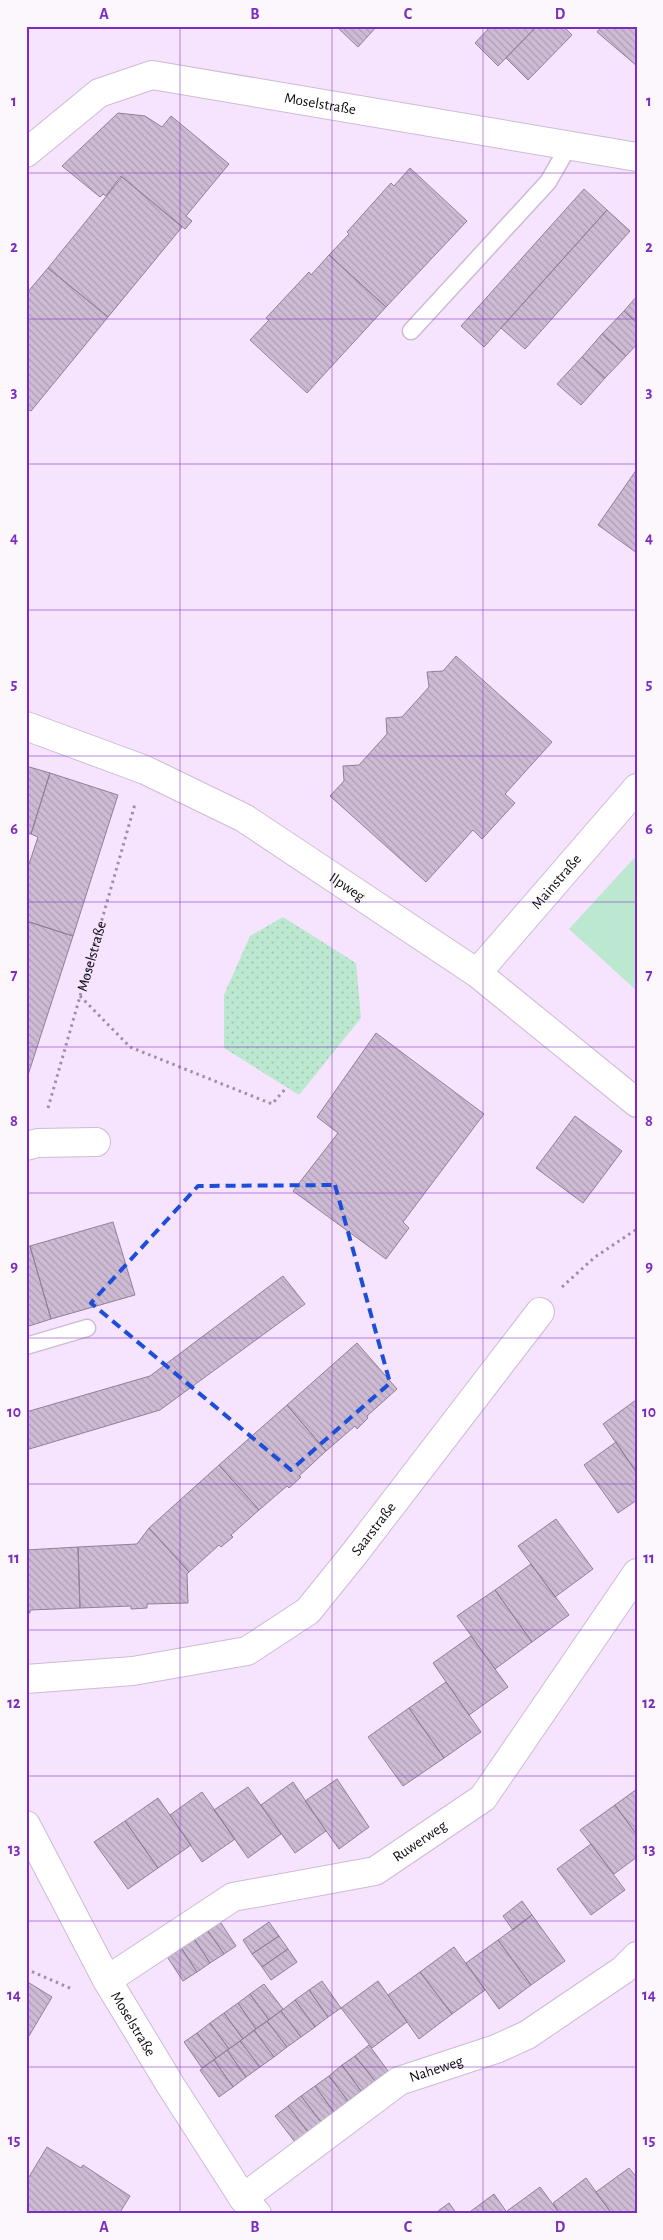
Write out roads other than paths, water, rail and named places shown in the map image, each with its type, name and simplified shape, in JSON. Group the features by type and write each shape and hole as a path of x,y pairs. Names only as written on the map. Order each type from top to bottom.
{"street":[{"name":"Moselstraße","path":"26,153 99,93 152,75 570,144 637,157"},
{"name":"Ilpweg","path":"26,726 145,770 244,818 477,973 637,1103"},
{"name":"Mainstraße","path":"477,973 637,788"},
{"path":"32,1145 96,1142"},
{"name":"Saarstraße","path":"26,1679 133,1671 246,1651 308,1611 540,1312"},
{"name":"Ruwerweg","path":"107,1980 233,1897 375,1871 483,1798 637,1573"},
{"name":"Moselstraße","path":"26,1825 107,1980 171,2086 250,2206"},
{"name":"Naheweg","path":"250,2206 399,2081 496,2049 527,2035 623,1970 637,1956"}],"lane":[{"path":"411,331 548,182 570,144"},
{"path":"26,1346 87,1328"}]}
